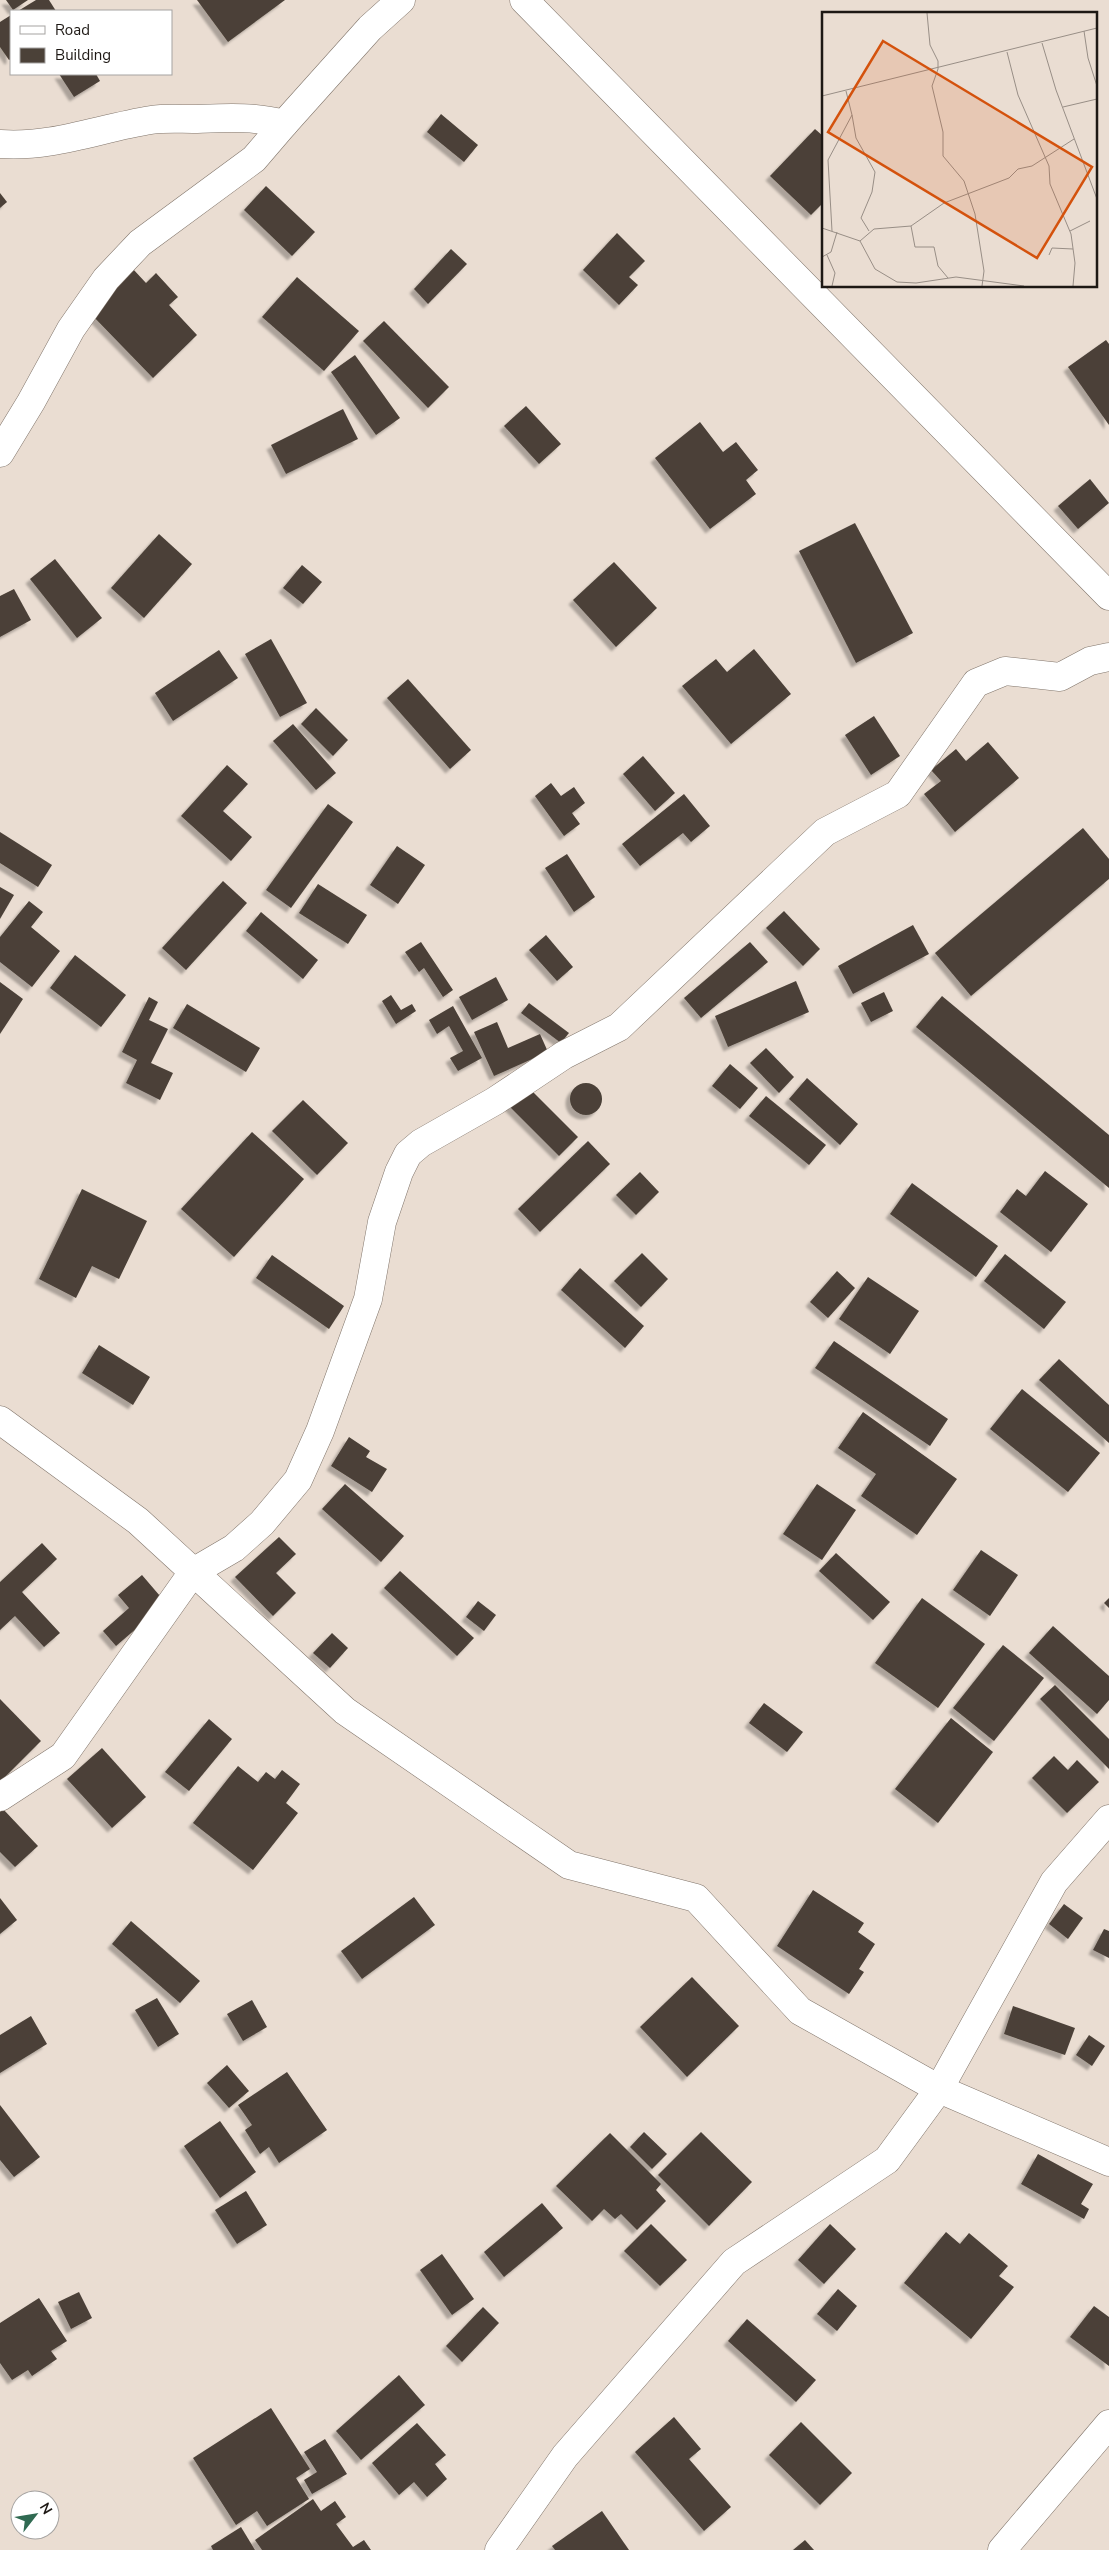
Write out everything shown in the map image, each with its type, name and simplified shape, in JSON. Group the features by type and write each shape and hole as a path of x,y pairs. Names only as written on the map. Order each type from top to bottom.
{"street":[{"path":"0,453 31,402 71,329 106,279 140,243 254,159 370,28 401,0"},
{"path":"524,0 1109,596"},
{"path":"0,144 18,145 53,141 152,120 244,117 261,118 284,124"},
{"path":"0,1797 63,1756 193,1572 234,1548 262,1523 298,1480 320,1431 368,1299 382,1222 399,1172 408,1154 421,1143 495,1101 564,1055 620,1028 825,832 898,794 976,683 1006,671 1060,676 1090,660 1109,657"},
{"path":"0,1420 138,1521 345,1712 569,1865 696,1898 800,2011 939,2089 1109,2162"},
{"path":"499,2550 565,2456 734,2262 887,2160 939,2089 1054,1882 1109,1819"},
{"path":"1002,2550 1109,2424"}],"building":[{"path":"6,0 28,0 13,10"},
{"path":"36,0 49,0 55,10 20,10"},
{"path":"197,0 285,0 228,42"},
{"path":"10,16 9,60 0,47 0,22"},
{"path":"60,75 97,75 100,81 74,97"},
{"path":"441,114 478,145 464,162 427,132"},
{"path":"815,129 822,135 822,204 811,215 770,176"},
{"path":"266,186 315,232 292,256 244,210"},
{"path":"0,193 7,202 0,208"},
{"path":"617,233 645,261 629,277 638,285 619,305 583,270"},
{"path":"451,249 467,264 428,304 414,289"},
{"path":"133,269 146,283 156,273 178,297 169,305 197,335 153,378 89,312"},
{"path":"297,277 359,331 324,371 262,317"},
{"path":"384,321 449,387 428,408 363,341"},
{"path":"1106,340 1109,344 1109,425 1068,367"},
{"path":"355,355 400,418 376,435 331,372"},
{"path":"526,406 561,444 539,464 504,426"},
{"path":"343,409 358,439 286,474 271,445"},
{"path":"700,422 723,452 736,442 758,470 746,480 756,494 710,529 655,458"},
{"path":"1090,479 1109,503 1078,529 1058,506"},
{"path":"855,523 913,633 856,663 799,551"},
{"path":"159,534 192,564 144,618 111,588"},
{"path":"55,559 102,618 77,638 30,579"},
{"path":"614,562 657,608 616,647 573,600"},
{"path":"302,565 322,582 303,604 283,588"},
{"path":"14,589 31,620 0,637 0,596"},
{"path":"271,639 307,703 280,717 245,654"},
{"path":"754,649 791,694 731,744 682,686 716,659 727,672"},
{"path":"219,650 238,678 173,721 155,693"},
{"path":"408,679 471,750 450,769 387,698"},
{"path":"316,708 348,740 333,756 301,724"},
{"path":"874,716 900,756 871,775 845,735"},
{"path":"293,724 336,773 316,790 273,741"},
{"path":"988,742 1019,778 955,832 924,794 941,781 931,770 956,749 966,761"},
{"path":"643,756 675,793 655,811 623,774"},
{"path":"227,765 248,784 223,811 252,837 231,861 181,816"},
{"path":"551,783 561,796 574,787 585,803 572,813 580,824 564,836 535,796"},
{"path":"684,794 710,826 691,842 683,833 640,866 622,844"},
{"path":"328,804 353,822 291,908 266,890"},
{"path":"1083,828 1109,859 1109,879 971,996 935,953"},
{"path":"0,832 52,865 38,887 0,863"},
{"path":"397,846 425,865 398,904 370,885"},
{"path":"567,854 595,897 574,912 545,868"},
{"path":"223,881 247,903 186,970 162,948"},
{"path":"318,884 367,915 348,944 299,913"},
{"path":"0,887 14,895 0,919"},
{"path":"29,901 43,912 31,927 60,951 32,987 0,962 0,937"},
{"path":"784,911 820,949 803,966 766,928"},
{"path":"261,912 318,960 303,979 246,931"},
{"path":"913,925 929,954 853,994 838,966"},
{"path":"546,935 573,967 557,981 529,950"},
{"path":"421,942 453,990 443,997 424,968 419,972 405,952"},
{"path":"750,942 768,962 701,1018 684,998"},
{"path":"75,955 126,995 101,1027 50,988"},
{"path":"496,977 508,1000 472,1020 459,997"},
{"path":"796,981 809,1012 728,1047 715,1016"},
{"path":"0,982 23,999 0,1034"},
{"path":"884,992 893,1011 871,1022 861,1003"},
{"path":"391,995 401,1010 412,1004 416,1011 396,1024 382,1001"},
{"path":"942,996 1109,1135 1109,1188 916,1027"},
{"path":"149,997 158,1002 149,1020 168,1029 151,1063 173,1073 160,1100 126,1083 137,1060 122,1052"},
{"path":"529,1003 569,1033 561,1043 521,1013"},
{"path":"187,1004 260,1048 246,1072 173,1028"},
{"path":"453,1006 482,1058 458,1071 450,1058 463,1051 449,1026 437,1034 429,1020"},
{"path":"497,1022 508,1048 540,1034 548,1052 494,1076 474,1032"},
{"path":"766,1048 794,1077 779,1093 750,1063"},
{"path":"730,1064 758,1088 740,1109 712,1086"},
{"path":"807,1078 858,1124 840,1145 789,1099"},
{"path":"586,1083 592,1084 597,1088 601,1093 601,1105 597,1110 592,1114 586,1115 580,1114 575,1110 571,1105 570,1099 571,1093 575,1088 580,1084"},
{"path":"528,1087 578,1137 559,1156 509,1106"},
{"path":"766,1096 826,1145 809,1165 749,1116"},
{"path":"303,1100 348,1143 317,1175 272,1131"},
{"path":"252,1132 304,1179 234,1257 181,1209"},
{"path":"588,1141 610,1164 540,1232 518,1209"},
{"path":"1045,1171 1088,1204 1051,1252 1000,1212 1017,1189 1026,1196"},
{"path":"640,1172 659,1192 636,1215 616,1195"},
{"path":"912,1183 998,1246 976,1277 890,1214"},
{"path":"82,1189 147,1221 119,1279 92,1266 76,1298 39,1279"},
{"path":"642,1253 668,1279 641,1307 614,1281"},
{"path":"1005,1254 1066,1302 1044,1329 984,1281"},
{"path":"272,1255 344,1306 329,1329 256,1278"},
{"path":"580,1268 644,1326 625,1348 561,1290"},
{"path":"837,1271 855,1288 828,1318 810,1302"},
{"path":"868,1277 919,1311 890,1354 839,1319"},
{"path":"834,1341 948,1419 930,1446 815,1368"},
{"path":"99,1345 150,1377 133,1405 82,1373"},
{"path":"1059,1359 1109,1405 1109,1443 1039,1380"},
{"path":"1022,1389 1100,1453 1068,1492 990,1429"},
{"path":"863,1412 957,1479 917,1535 861,1496 876,1474 838,1448"},
{"path":"349,1437 370,1451 366,1457 387,1469 372,1492 331,1466"},
{"path":"345,1484 404,1536 381,1562 322,1509"},
{"path":"817,1484 856,1510 822,1560 783,1534"},
{"path":"279,1537 296,1554 276,1573 296,1593 273,1616 235,1577"},
{"path":"42,1543 57,1559 22,1592 60,1633 44,1647 15,1616 0,1630 0,1582"},
{"path":"981,1550 1018,1575 990,1616 953,1590"},
{"path":"836,1553 890,1602 873,1620 819,1571"},
{"path":"400,1571 474,1638 457,1656 384,1588"},
{"path":"142,1575 166,1603 116,1646 103,1631 129,1608 118,1595"},
{"path":"922,1598 985,1644 938,1708 875,1663"},
{"path":"1109,1598 1109,1608 1104,1603"},
{"path":"478,1601 496,1615 484,1631 466,1617"},
{"path":"1053,1626 1109,1676 1109,1700 1097,1714 1029,1653"},
{"path":"332,1633 348,1648 330,1668 313,1653"},
{"path":"1003,1645 1044,1678 994,1741 953,1708"},
{"path":"1055,1685 1109,1739 1109,1769 1040,1699"},
{"path":"0,1699 41,1741 0,1782"},
{"path":"764,1703 803,1732 787,1752 749,1723"},
{"path":"951,1718 993,1752 938,1823 895,1789"},
{"path":"209,1719 232,1739 189,1791 165,1772"},
{"path":"102,1748 146,1797 112,1828 67,1779"},
{"path":"1054,1756 1068,1770 1077,1760 1099,1782 1067,1813 1032,1778"},
{"path":"238,1766 258,1782 266,1772 275,1779 282,1770 300,1784 286,1803 298,1813 253,1870 193,1823"},
{"path":"3,1809 38,1846 15,1867 0,1852 0,1812"},
{"path":"813,1890 864,1923 858,1932 875,1944 859,1969 864,1972 849,1994 777,1946"},
{"path":"414,1897 435,1925 362,1979 341,1951"},
{"path":"0,1898 17,1920 0,1934"},
{"path":"1064,1904 1083,1918 1068,1939 1049,1924"},
{"path":"131,1921 200,1981 180,2003 112,1944"},
{"path":"1104,1929 1109,1931 1109,1958 1093,1950"},
{"path":"692,1977 739,2026 687,2077 640,2027"},
{"path":"157,1998 179,2034 158,2047 135,2010"},
{"path":"252,2000 267,2027 243,2041 227,2014"},
{"path":"1013,2006 1075,2028 1065,2055 1004,2034"},
{"path":"31,2016 47,2044 0,2073 0,2035"},
{"path":"1089,2035 1105,2046 1092,2066 1076,2055"},
{"path":"227,2065 249,2091 229,2108 207,2083"},
{"path":"287,2072 327,2130 279,2163 269,2147 260,2154 245,2130 252,2125 238,2105"},
{"path":"0,2105 40,2157 14,2177 0,2160"},
{"path":"220,2121 256,2172 220,2198 184,2146"},
{"path":"644,2132 667,2154 652,2169 630,2147"},
{"path":"701,2132 752,2182 709,2226 658,2175"},
{"path":"610,2133 661,2184 656,2190 666,2201 637,2230 621,2214 615,2219 604,2209 592,2221 556,2186"},
{"path":"1038,2154 1093,2184 1081,2204 1089,2209 1084,2219 1021,2184"},
{"path":"246,2191 267,2225 237,2244 215,2210"},
{"path":"542,2203 563,2228 504,2277 484,2252"},
{"path":"651,2224 687,2260 660,2286 624,2251"},
{"path":"830,2224 856,2249 824,2284 798,2260"},
{"path":"946,2232 960,2244 969,2233 1008,2266 999,2276 1014,2287 971,2339 904,2283"},
{"path":"442,2254 474,2299 452,2315 420,2270"},
{"path":"838,2289 857,2306 837,2331 817,2314"},
{"path":"79,2292 92,2318 71,2329 58,2302"},
{"path":"39,2298 67,2341 51,2351 57,2359 32,2376 28,2370 12,2380 0,2363 0,2323"},
{"path":"1094,2306 1109,2317 1109,2366 1070,2337"},
{"path":"483,2307 499,2323 462,2362 446,2346"},
{"path":"747,2319 816,2380 796,2402 728,2341"},
{"path":"399,2375 425,2405 361,2460 336,2431"},
{"path":"271,2408 310,2469 296,2478 309,2499 267,2526 257,2511 236,2525 193,2458"},
{"path":"674,2417 701,2449 689,2459 731,2507 704,2531 635,2452"},
{"path":"801,2422 852,2473 820,2505 769,2455"},
{"path":"417,2423 446,2455 435,2464 447,2479 427,2497 414,2482 399,2495 372,2463"},
{"path":"325,2439 347,2474 312,2494 304,2480 317,2472 304,2452"},
{"path":"313,2499 321,2511 335,2501 346,2517 336,2524 353,2547 364,2540 371,2550 262,2550 255,2540"},
{"path":"602,2511 629,2550 555,2550 552,2546"},
{"path":"241,2527 255,2550 213,2550 211,2546"},
{"path":"805,2540 814,2550 793,2550"}]}
